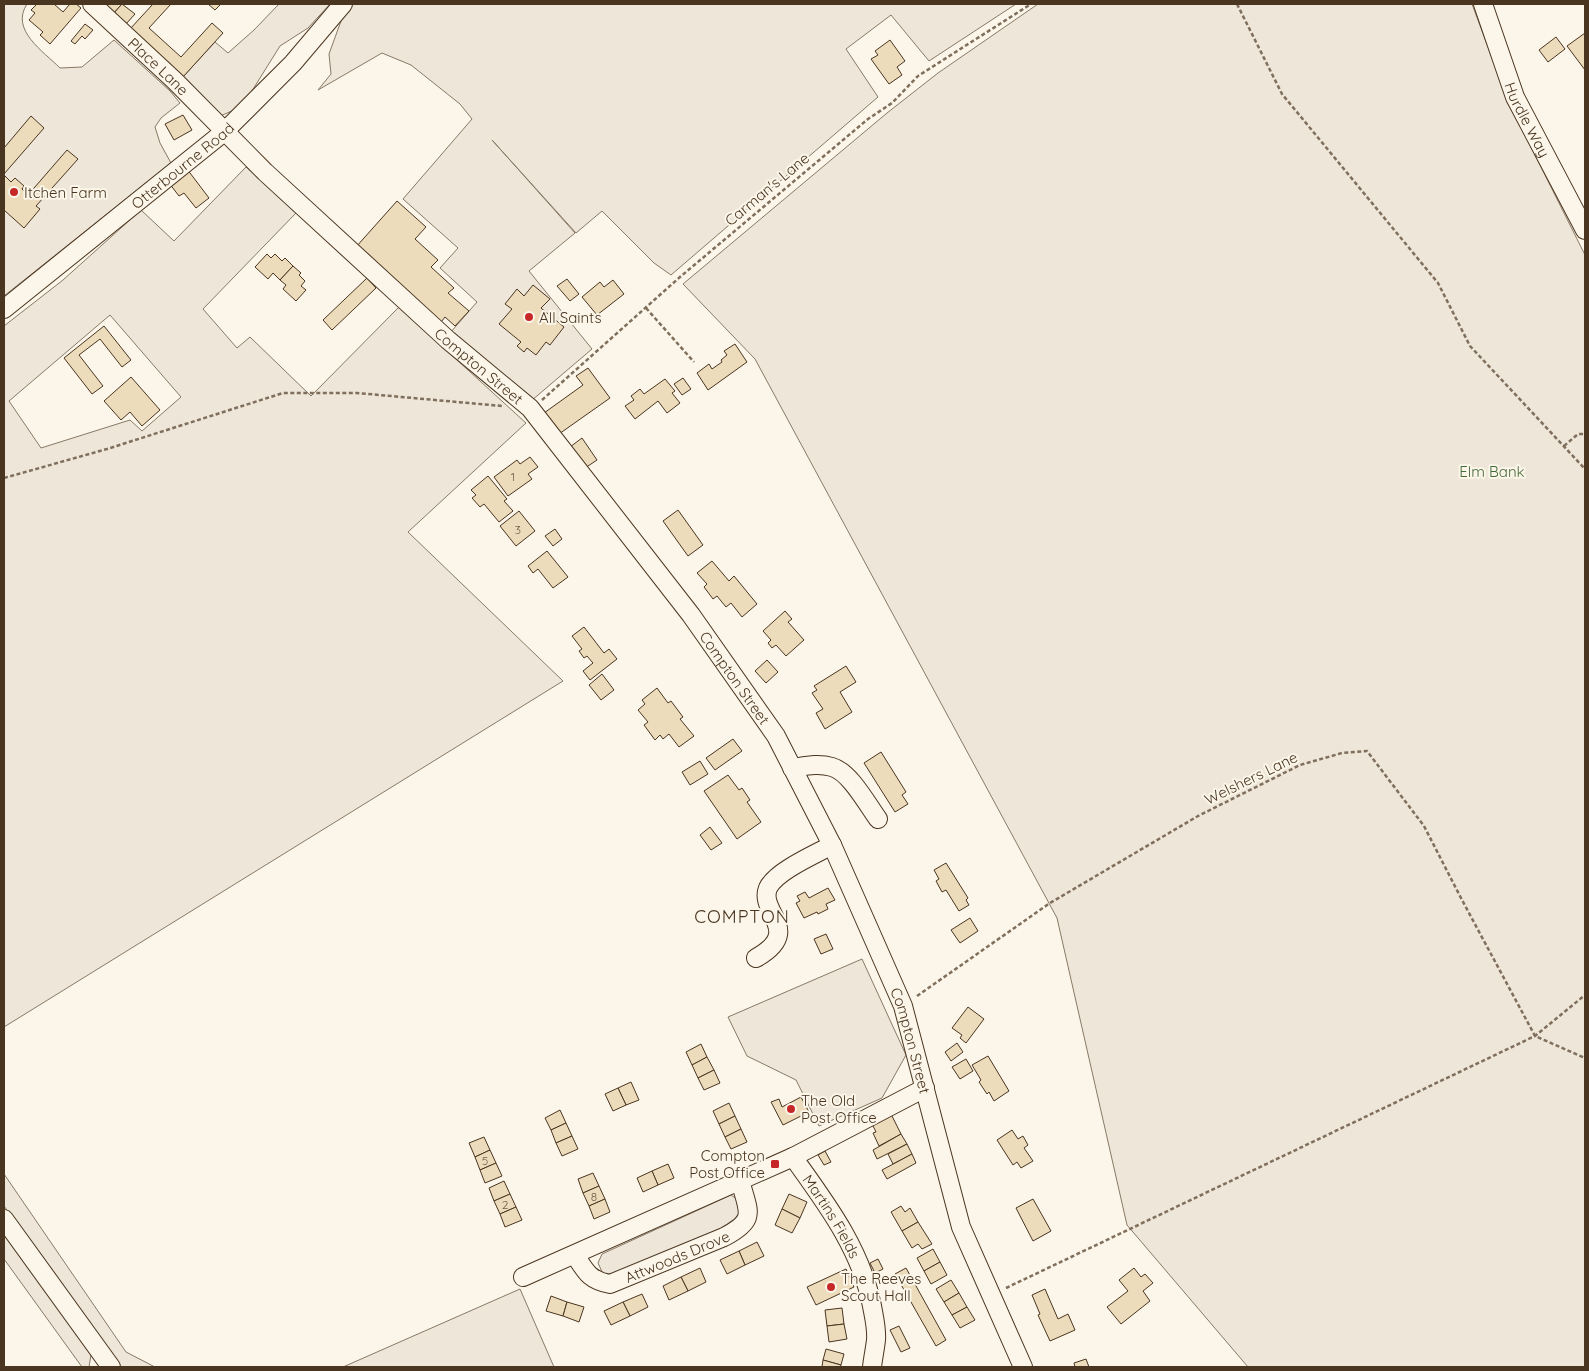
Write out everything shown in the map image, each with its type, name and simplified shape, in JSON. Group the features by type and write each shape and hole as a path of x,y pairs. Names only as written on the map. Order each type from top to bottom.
{"street":[{"name":"Place Lane","path":"92,4 176,81 224,132"},
{"name":"Otterbourne Road","path":"4,309 224,132 293,63 343,4"},
{"name":"Hurdle Way","path":"1483,4 1514,96 1585,230"},
{"name":"Compton Street","path":"224,132 448,340 530,408 692,615 776,736 832,845 903,1006 961,1227 1023,1367"},
{"path":"792,768 812,764 834,767 854,783 878,819"},
{"path":"756,958 772,946 778,932 776,918 767,898 768,889 783,873 832,845"},
{"path":"523,1277 793,1157 925,1088"},
{"name":"Martins Fields","path":"793,1157 829,1208 853,1248 869,1288 876,1339 872,1367"},
{"name":"Attwoods Drove","path":"575,1255 587,1273 598,1282 610,1284 724,1237 741,1228 746,1222 748,1213 740,1180"},
{"path":"4,1219 111,1367"}],"path":[{"name":"Carman's Lane","path":"530,408 550,394 646,308 868,119 892,103 918,76 1031,4"},
{"path":"1237,4 1282,94 1438,283 1470,346 1585,469"},
{"path":"646,308 694,362"},
{"path":"4,478 107,449 283,393 356,393 530,408"},
{"path":"1564,446 1578,434 1585,434"},
{"name":"Welshers Lane","path":"903,1006 1050,903 1198,816 1300,765 1342,753 1366,751 1424,826 1535,1036"},
{"path":"991,1296 1535,1036 1585,995"},
{"path":"1535,1036 1585,1058"}],"green space":[{"path":"4,4 27,4 23,14 25,31 38,47 60,68 82,67 114,40 170,91 180,103 161,118 155,127 160,143 171,163 4,296"},
{"path":"279,4 330,4 308,28 280,46 250,94 234,110 218,117 182,78 215,42 228,53"},
{"path":"353,4 1016,4 929,61 891,15 846,49 878,97 671,275 654,263 602,211 576,233 492,140 575,233 529,271 592,349 531,401 450,333 477,302 440,268 458,248 403,199 472,119 460,104 411,65 382,53 318,90 331,74 329,54 341,21"},
{"name":"Elm Bank","path":"1038,4 1472,4 1508,101 1585,255 1585,1367 1248,1367 1127,1225 1057,918 755,359 683,284 887,113 938,73"},
{"path":"246,167 296,213 203,309 237,348 250,337 311,396 399,307 526,423 408,532 563,681 4,1027 4,326 63,280 141,210 174,241","holes":["110,315 181,397 142,431 130,420 41,448 9,401"]},
{"path":"862,959 906,1055 882,1098 819,1126 796,1080 747,1056 728,1017"},
{"path":"4,1174 126,1352 155,1367 118,1367 4,1206"},
{"path":"731,1195 738,1200 742,1207 738,1221 612,1277 603,1274 598,1263 602,1254"},
{"path":"4,1232 91,1355 89,1367 82,1367 4,1259"},
{"path":"520,1289 554,1367 343,1367"}],"building":[{"path":"37,4 54,4 63,12 70,4 76,4 81,8 50,44 40,35 43,32 29,20 35,13 31,10"},
{"path":"101,4 122,4 113,14"},
{"path":"122,4 135,14 126,24 113,14"},
{"path":"153,4 171,4 149,28 181,57 212,23 223,33 182,78 130,29"},
{"path":"208,4 221,4 215,10"},
{"path":"85,24 93,30 85,39 82,36 75,44 71,41"},
{"path":"1585,33 1585,70 1567,46"},
{"path":"1556,37 1565,49 1548,62 1539,50"},
{"path":"890,40 905,61 897,67 902,75 889,84 871,59 878,55 875,51"},
{"path":"183,115 192,130 174,140 165,124"},
{"name":"Itchen Farm","path":"31,116 44,128 4,174 4,148"},
{"name":"Itchen Farm","path":"67,150 78,159 36,206 40,209 24,228 4,210 4,175 11,182 15,178 24,186 22,189 28,195"},
{"path":"187,169 209,198 196,208 184,193 179,196 169,183"},
{"path":"397,201 426,227 415,239 438,260 431,267 454,288 448,293 469,311 455,326 445,317 441,322 356,247"},
{"path":"267,254 271,258 275,254 282,261 285,258 293,266 280,280 273,273 268,279 255,267"},
{"path":"293,266 301,273 299,275 305,281 301,286 306,290 296,301 283,289 286,285 280,280"},
{"path":"367,278 376,288 332,330 323,320"},
{"path":"567,279 579,294 570,301 557,286"},
{"path":"613,280 624,294 597,315 582,297 600,282 604,287"},
{"name":"All Saints","path":"533,285 550,299 541,308 564,327 550,345 546,342 536,355 527,348 524,352 517,346 521,342 499,324 512,309 505,304 517,289 524,296"},
{"path":"104,326 131,360 122,367 100,339 79,355 103,386 92,394 64,358"},
{"path":"735,344 747,362 708,390 697,373 709,364 712,369 722,362 721,360 727,355 724,351"},
{"path":"588,368 610,398 559,434 544,413 583,385 576,376"},
{"path":"131,377 160,410 142,426 130,412 121,420 104,401"},
{"path":"683,378 691,389 682,395 674,384"},
{"path":"665,379 675,391 672,393 680,403 667,413 658,401 635,419 625,406 634,400 631,396 640,389 644,394"},
{"path":"582,438 597,460 585,468 570,447"},
{"path":"530,457 538,467 528,474 532,479 508,496 494,477 517,460 520,464"},
{"path":"488,476 507,499 504,501 513,511 499,522 484,504 480,507 472,498 476,495 471,490"},
{"path":"678,510 703,545 688,556 663,521"},
{"path":"519,511 535,531 516,546 500,526"},
{"path":"555,529 562,539 553,546 545,536"},
{"path":"547,551 568,577 553,588 538,569 533,573 528,566"},
{"path":"712,561 729,581 734,576 757,604 742,617 731,603 726,607 717,596 713,599 704,587 707,584 697,573"},
{"path":"785,611 792,619 788,622 804,640 786,656 776,645 772,648 768,643 771,640 763,631"},
{"path":"584,627 604,653 609,649 617,659 590,680 583,671 593,663 587,656 584,658 579,651 582,649 572,636"},
{"path":"767,660 778,672 766,683 755,671"},
{"path":"846,666 856,682 840,692 852,712 825,729 816,713 823,709 812,693 817,690 814,686"},
{"path":"602,674 614,690 601,700 589,685"},
{"path":"657,688 668,703 671,701 683,717 680,719 694,736 679,747 669,734 663,739 660,735 655,740 644,725 648,722 638,710 645,704 642,700"},
{"path":"733,739 742,751 715,770 706,758"},
{"path":"881,752 906,792 902,795 908,804 895,812 864,763"},
{"path":"700,761 708,774 690,785 682,772"},
{"path":"728,775 739,790 742,788 750,800 747,802 761,822 737,839 704,791"},
{"path":"710,827 722,843 711,850 700,835"},
{"path":"946,863 968,898 966,900 969,905 959,911 946,890 942,892 936,881 939,879 934,870"},
{"path":"828,888 835,900 826,904 828,909 804,918 796,903 800,901 797,896 805,892 809,898"},
{"path":"970,918 978,931 960,943 951,930"},
{"path":"826,934 833,949 821,954 814,939"},
{"path":"968,1007 984,1019 966,1043 960,1038 962,1035 952,1028"},
{"path":"957,1043 963,1052 951,1061 945,1052"},
{"path":"701,1044 707,1057 692,1065 686,1052"},
{"path":"988,1056 1009,1091 994,1101 989,1092 987,1094 979,1082 981,1080 972,1065"},
{"path":"707,1057 714,1070 698,1078 692,1065"},
{"path":"966,1059 973,1071 960,1079 952,1067"},
{"path":"714,1070 720,1083 704,1090 698,1078"},
{"path":"631,1082 639,1100 626,1105 618,1088"},
{"path":"618,1088 626,1105 613,1111 605,1094"},
{"name":"The Old Post Office","path":"801,1097 809,1112 783,1125 771,1102 779,1099 782,1107"},
{"path":"729,1103 735,1116 719,1124 713,1111"},
{"path":"560,1110 566,1123 551,1130 545,1118"},
{"path":"891,1114 901,1134 879,1146 873,1133 876,1132 872,1124"},
{"path":"735,1116 741,1129 725,1137 719,1124"},
{"path":"566,1123 572,1136 556,1143 551,1130"},
{"path":"741,1129 747,1142 731,1149 725,1137"},
{"path":"1012,1130 1018,1139 1023,1136 1028,1145 1024,1148 1033,1161 1021,1168 1017,1162 1013,1165 997,1140"},
{"path":"901,1134 907,1144 877,1159 873,1150"},
{"path":"572,1136 578,1149 562,1156 556,1143"},
{"path":"484,1137 490,1150 475,1157 469,1143"},
{"path":"907,1144 912,1154 893,1164 888,1154"},
{"path":"490,1150 496,1163 480,1170 475,1157"},
{"path":"825,1151 831,1162 824,1165 818,1155"},
{"path":"912,1154 916,1163 887,1179 882,1170"},
{"path":"496,1163 502,1176 485,1183 480,1170"},
{"path":"668,1164 674,1178 658,1185 652,1171"},
{"path":"652,1171 658,1185 643,1192 637,1178"},
{"path":"593,1173 599,1186 583,1193 578,1179"},
{"path":"504,1181 510,1194 494,1201 489,1188"},
{"path":"599,1186 605,1199 589,1206 583,1193"},
{"path":"510,1194 516,1207 500,1214 494,1201"},
{"path":"789,1194 807,1202 800,1218 782,1209"},
{"path":"605,1199 610,1212 594,1219 589,1206"},
{"path":"1033,1199 1051,1231 1033,1241 1016,1208"},
{"path":"901,1206 905,1212 910,1208 918,1222 902,1231 891,1212"},
{"path":"516,1207 522,1220 505,1227 500,1214"},
{"path":"782,1209 800,1218 792,1233 775,1225"},
{"path":"918,1222 932,1244 922,1249 918,1244 912,1248 902,1231"},
{"path":"757,1242 764,1256 745,1265 739,1251"},
{"path":"933,1249 940,1262 924,1271 917,1258"},
{"path":"739,1251 745,1265 727,1274 720,1260"},
{"path":"878,1259 883,1269 875,1273 870,1263"},
{"path":"940,1262 947,1275 931,1284 924,1271"},
{"path":"700,1268 706,1282 688,1291 681,1277"},
{"path":"906,1268 946,1340 936,1346 895,1274"},
{"path":"1134,1268 1141,1277 1145,1274 1153,1283 1143,1291 1150,1301 1121,1324 1107,1307 1128,1291 1119,1280"},
{"name":"The Reeves Scout Hall","path":"846,1269 854,1287 816,1305 807,1287"},
{"path":"681,1277 688,1291 669,1300 663,1286"},
{"path":"951,1280 959,1293 944,1302 936,1289"},
{"path":"1045,1289 1058,1319 1068,1314 1075,1330 1050,1341 1038,1315 1040,1314 1032,1295"},
{"path":"959,1293 967,1307 952,1315 944,1302"},
{"path":"642,1294 648,1307 630,1316 623,1302"},
{"path":"551,1296 567,1302 563,1316 546,1311"},
{"path":"567,1302 584,1307 579,1322 563,1316"},
{"path":"623,1302 630,1316 611,1325 604,1311"},
{"path":"967,1307 975,1320 960,1328 952,1315"},
{"path":"842,1308 844,1324 827,1326 825,1310"},
{"path":"844,1324 847,1339 829,1342 827,1326"},
{"path":"899,1326 910,1348 901,1352 890,1330"},
{"path":"826,1349 844,1354 841,1365 823,1360"},
{"path":"1086,1359 1089,1367 1075,1367 1074,1363"},
{"path":"823,1360 841,1365 840,1367 822,1367"}],"place":[{"name":"Itchen Farm","path":"14,192"},
{"name":"All Saints","path":"529,317"},
{"name":"The Old Post Office","path":"791,1109"},
{"name":"Compton Post Office","path":"775,1164"},
{"name":"The Reeves Scout Hall","path":"831,1287"}],"district":[{"name":"COMPTON","path":"742,916"}]}
